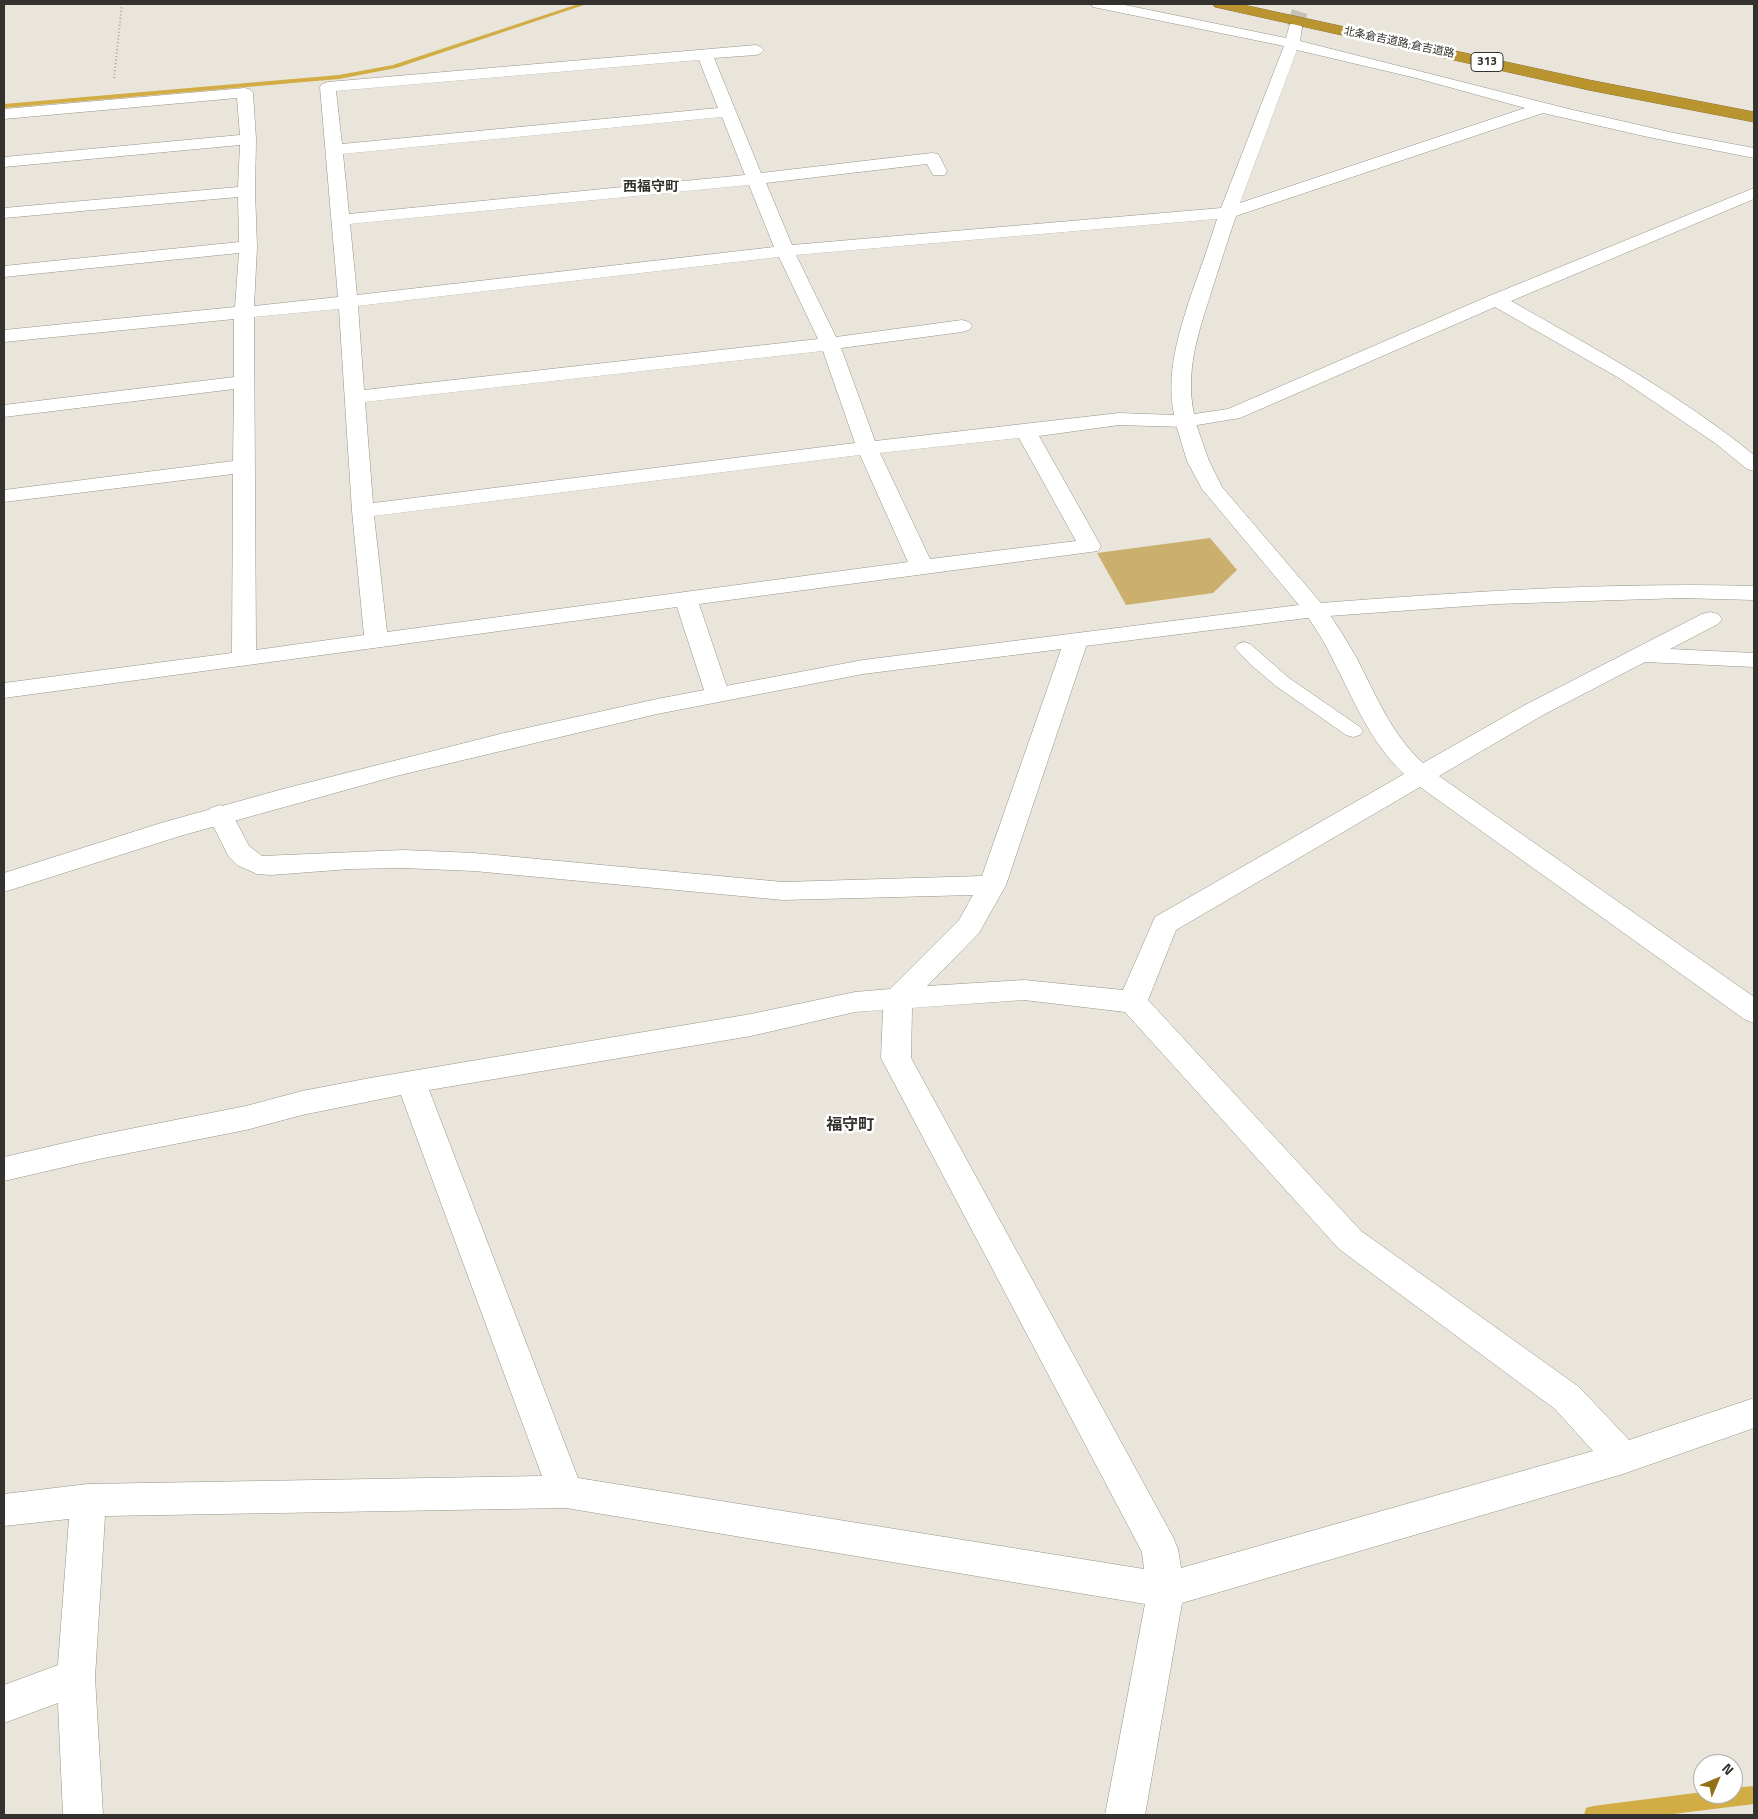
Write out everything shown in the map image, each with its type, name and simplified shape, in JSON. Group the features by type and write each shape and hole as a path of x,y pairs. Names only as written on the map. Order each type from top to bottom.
{"highway":[{"name":"北条倉吉道路;倉吉道路","path":"1220,4 1589,86 1754,117"},
{"name":"北条倉吉道路;倉吉道路","path":"1260,4 1599,77 1754,106"}],"street":[{"path":"1098,4 1294,36 1542,108 1700,144 1754,154"},
{"path":"1294,36 1228,213 1185,343 1180,376 1180,395 1185,421 1198,461 1213,489 1315,610 1335,639 1373,718 1388,742 1404,762 1421,776 1754,1012"},
{"path":"376,641 363,511 348,302 328,87 705,56 756,50"},
{"path":"705,56 754,180 785,251 830,344 867,448 922,567"},
{"path":"4,114 245,93 248,139 246,191 248,247 244,313 244,660"},
{"path":"4,336 348,302 785,251 1228,213 1542,108"},
{"path":"333,150 728,112"},
{"path":"4,162 248,139"},
{"path":"340,220 754,180 932,158 939,171"},
{"path":"4,213 246,191"},
{"path":"363,511 867,448 1119,419 1185,421 1233,414 1496,300 1754,193"},
{"path":"4,271 248,247"},
{"path":"1496,300 1626,374 1722,439 1754,465"},
{"path":"354,397 830,344 962,326"},
{"path":"4,410 245,382"},
{"path":"4,691 1090,546 1026,431"},
{"path":"4,496 244,466"},
{"path":"4,883 136,839 220,814 479,747 717,693 863,667 1315,610 1496,597 1671,592 1754,593"},
{"path":"686,599 717,693"},
{"path":"1133,1002 1166,924 1534,710 1710,619"},
{"path":"1076,641 992,885 969,926 898,999 896,1058 1160,1549 1166,1590 1125,1815"},
{"path":"1643,655 1754,660"},
{"path":"220,814 238,851 257,865 271,866 350,860 403,859 466,862 783,891 992,885"},
{"path":"4,1169 99,1147 246,1118 302,1103 411,1082 751,1025 855,1002 1024,990 1133,1002 1350,1240 1566,1398 1623,1458"},
{"path":"411,1082 566,1492"},
{"path":"4,1510 88,1500 566,1492 1166,1590 1623,1458 1754,1413"},
{"path":"83,1815 76,1677 88,1500"},
{"path":"4,1704 76,1677"}],"lane":[{"path":"1244,648 1262,667 1284,684 1353,730"}],"path":[{"path":"118,103 114,77 122,4"}],"shaded area":[{"path":"1210,538 1237,570 1213,593 1126,605 1097,553"}],"waterway":[{"path":"4,106 339,77 394,67 584,4"},
{"path":"1593,1815 1754,1795"}],"tunnel":[{"path":"1295,27 1302,4"}],"district":[{"name":"西福守町","path":"651,188"},
{"name":"福守町","path":"850,1126"}]}
